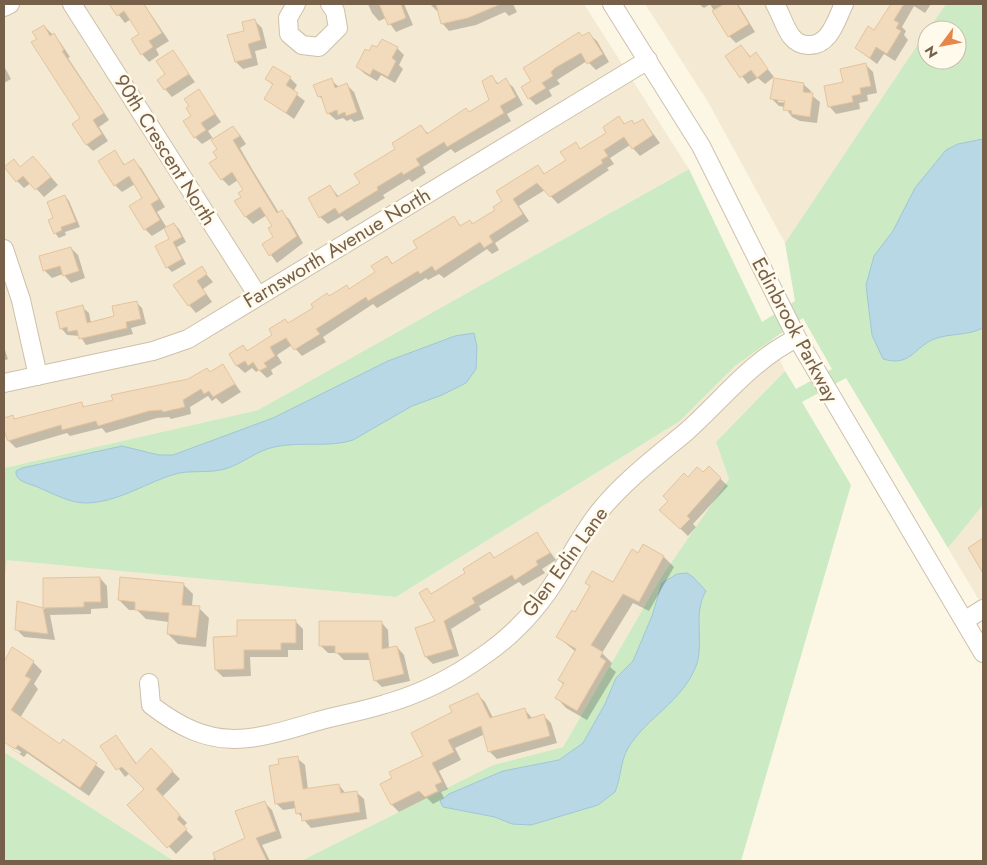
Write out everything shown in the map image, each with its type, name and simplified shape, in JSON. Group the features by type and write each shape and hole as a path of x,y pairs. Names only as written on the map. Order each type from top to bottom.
{"street":[{"path":"4,8 10,4"},
{"name":"90th Crescent North","path":"72,4 258,296"},
{"path":"296,4 288,18 288,34 302,45 319,47 338,28 335,11 330,4"},
{"name":"Edinbrook Parkway","path":"612,4 718,177 763,274 797,338 983,653"},
{"path":"775,4 792,37 803,45 810,46 827,38 844,4"},
{"name":"Farnsworth Avenue North","path":"4,383 172,346 188,339 648,60"},
{"path":"4,249 21,300 38,376"},
{"name":"Glen Edin Lane","path":"149,683 151,705 173,722 196,733 222,739 249,740 386,704 420,692 454,675 485,655 513,631 538,605 600,512 625,484 686,431 746,371 779,347 797,338"},
{"path":"964,621 983,609"}],"shaded area":[{"path":"4,4 584,4 689,169 258,410 4,468"},
{"path":"645,4 946,4 935,20 917,20 917,47 785,243 708,102"},
{"path":"771,339 785,371 716,442 729,479 662,576 563,747 493,765 301,861 174,861 4,752 4,585 7,559 396,597 680,421 736,365"},
{"path":"983,505 983,607 948,548"}],"green space":[{"path":"946,4 983,4 983,505 948,548 846,378 802,402 851,485 741,861 301,861 493,765 563,747 662,576 729,479 716,442 785,371 796,389 832,369 803,318 736,365 680,421 396,597 7,560 4,585 4,468 258,410 689,169 762,322 795,301 785,243 917,46 917,70 967,70 967,20 935,20"},
{"path":"4,752 174,861 4,861"}],"water":[{"path":"983,139 983,328 977,331 934,339 906,359 900,361 883,359 872,335 866,285 874,256 893,231 915,188 946,150 958,144"},
{"path":"474,333 477,347 476,369 466,383 442,395 412,406 353,440 334,444 294,444 274,447 261,451 225,469 178,473 119,497 96,502 79,503 66,499 22,481 16,474 16,471 22,468 122,446 159,455 173,455 273,418 388,361 455,336"},
{"path":"687,573 706,591 700,609 699,647 696,666 682,690 645,727 628,748 623,759 615,792 598,805 531,825 512,824 495,817 443,807 440,801 449,794 503,771 559,760 583,743 605,704 616,678 633,661 652,616 662,583 677,574"}],"building":[{"path":"109,4 144,4 162,33 149,41 153,47 141,55 131,39 139,34 124,11 117,16"},
{"path":"379,4 401,4 406,18 388,25"},
{"path":"436,4 501,4 468,18 441,24"},
{"path":"724,4 737,4 749,24 728,37 712,11"},
{"path":"891,4 904,4 894,20 899,23 896,28 901,31 887,54 876,47 870,58 855,48 868,26 874,30"},
{"path":"255,19 261,40 248,44 252,58 235,62 227,35 244,31 242,22"},
{"path":"44,25 50,36 54,33 64,50 62,51 104,113 93,120 102,134 86,145 72,124 80,118 31,42 37,39 32,32"},
{"path":"579,32 582,36 589,32 603,54 587,64 581,53 555,68 551,72 553,76 542,83 546,88 528,99 521,87 531,81 523,68"},
{"path":"382,39 398,47 392,58 396,61 388,77 373,69 370,75 356,67 365,49 369,51 372,45 377,47"},
{"path":"741,45 750,57 756,52 768,69 757,78 751,70 740,78 725,56"},
{"path":"173,50 189,74 164,90 157,80 165,74 156,61"},
{"path":"866,63 871,86 860,88 861,94 852,96 853,102 828,107 824,86 843,82 840,69"},
{"path":"273,66 291,77 286,85 298,93 286,113 264,99 273,84 265,79"},
{"path":"492,75 497,84 506,78 516,97 500,106 504,113 447,147 444,142 416,159 420,165 403,175 402,172 377,187 378,190 339,214 335,208 319,218 308,198 330,185 337,197 360,183 354,174 395,149 392,143 421,125 427,134 466,108 469,112 489,100 482,81"},
{"path":"332,78 335,88 347,83 357,112 346,116 345,112 338,115 337,110 327,114 321,96 318,97 313,85"},
{"path":"774,78 804,83 803,92 813,93 810,117 791,114 792,111 783,110 785,101 770,99"},
{"path":"199,89 215,114 201,123 206,130 194,138 183,121 191,116 186,108 189,106 184,99"},
{"path":"619,116 624,124 632,120 634,124 643,119 653,135 632,149 624,137 604,150 608,156 601,160 603,163 550,197 537,183 513,199 523,214 489,236 493,242 484,248 480,242 435,271 432,266 420,274 418,271 368,301 366,297 316,329 320,334 294,350 286,338 270,347 275,356 264,363 267,367 259,371 253,362 248,366 245,361 236,366 229,354 243,345 247,351 272,335 269,329 285,319 288,323 313,308 311,304 327,293 329,296 347,285 349,289 375,272 371,266 387,256 392,264 417,248 413,241 454,216 460,226 470,220 472,224 495,210 493,207 502,201 496,191 538,165 544,174 566,160 560,152 576,142 580,149 606,133 603,127"},
{"path":"233,126 240,136 233,140 277,213 282,210 297,236 269,256 262,244 273,237 268,228 272,226 260,207 245,217 234,201 241,197 238,193 243,190 232,172 221,180 209,163 217,158 213,152 217,149 211,140"},
{"path":"115,150 124,165 134,159 159,199 151,204 160,220 144,230 129,206 142,198 129,176 114,186 98,161"},
{"path":"33,156 51,177 35,190 23,176 16,182 4,167 14,159 20,167"},
{"path":"65,195 76,222 61,227 62,230 54,234 48,220 53,218 47,202"},
{"path":"174,223 182,237 173,242 182,259 166,268 155,246 169,239 164,228"},
{"path":"71,247 79,271 63,276 60,266 43,271 39,256"},
{"path":"202,266 207,274 197,281 206,294 188,306 173,285"},
{"path":"137,301 141,319 126,322 127,328 79,339 77,330 68,332 67,327 60,329 56,312 83,305 87,323 114,316 112,306"},
{"path":"223,364 235,384 213,397 209,391 204,394 201,389 183,400 185,407 163,412 162,410 149,411 98,426 96,421 62,430 61,425 8,441 4,431 4,418 13,415 14,419 82,402 83,407 113,400 111,395 188,379 207,368 210,372"},
{"path":"709,466 721,478 687,516 690,519 680,529 659,510 668,501 663,496 684,473 688,477 697,467 703,472"},
{"path":"537,532 550,553 536,561 538,565 515,580 512,575 472,598 475,603 444,621 453,649 425,657 415,628 435,621 419,593 427,588 431,594 465,573 463,569 490,552 494,558"},
{"path":"983,538 983,573 968,548"},
{"path":"643,544 664,556 639,602 623,594 591,645 603,652 600,657 606,661 577,711 555,698 564,683 558,680 576,649 556,637 572,610 575,612 590,586 585,583 592,571 613,582 632,549 638,553"},
{"path":"100,577 101,602 84,602 84,607 43,608 43,578"},
{"path":"120,577 184,583 182,605 200,606 196,638 167,634 169,613 135,610 135,602 118,600"},
{"path":"17,601 43,608 48,634 15,630"},
{"path":"237,620 296,620 296,643 281,643 281,650 244,650 244,669 215,670 213,637 237,636"},
{"path":"319,621 382,621 382,649 397,646 404,674 374,681 368,653 335,653 335,646 319,646"},
{"path":"12,647 34,661 25,676 31,679 11,710 60,744 63,739 97,763 80,788 18,745 15,749 4,742 4,662"},
{"path":"478,693 490,718 525,708 528,719 544,714 550,736 488,752 481,726 448,740 454,752 432,763 442,782 435,785 438,791 425,797 419,791 391,805 380,784 392,778 389,772 423,756 411,733 452,712 449,706"},
{"path":"116,735 136,764 151,748 173,771 156,789 180,815 177,819 187,829 167,848 127,805 144,789 122,767 116,770 100,746"},
{"path":"298,756 303,789 339,784 341,793 357,791 360,812 302,821 301,813 296,814 294,801 275,804 269,766 279,764 278,759"},
{"path":"265,801 276,831 256,838 267,861 216,861 213,853 245,838 235,811"}]}
